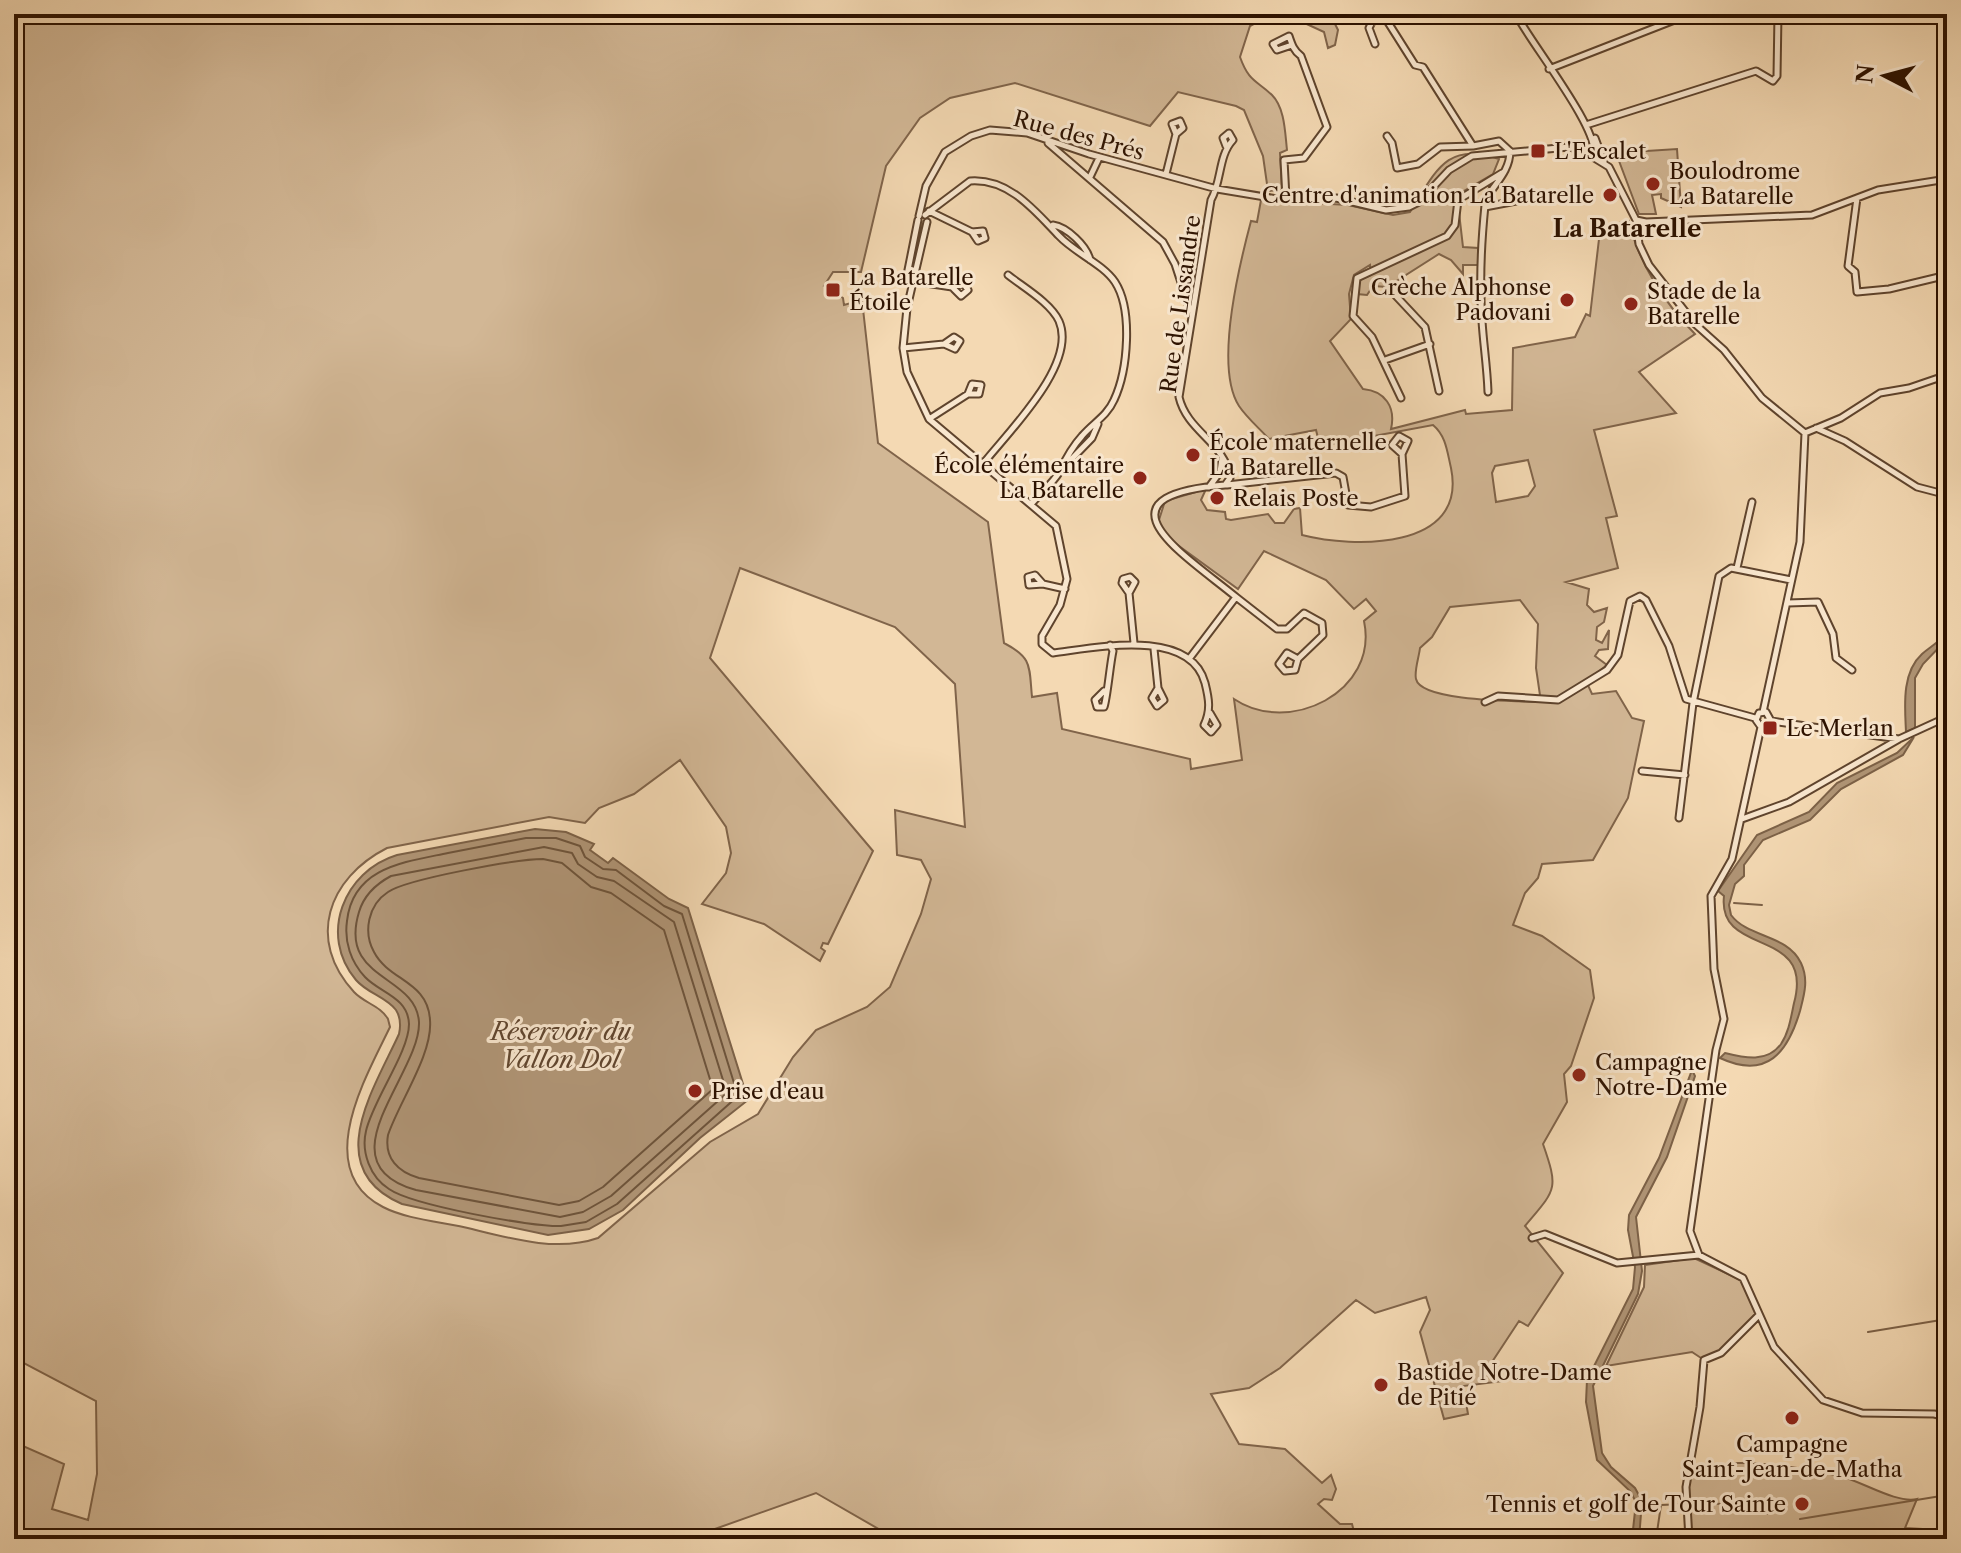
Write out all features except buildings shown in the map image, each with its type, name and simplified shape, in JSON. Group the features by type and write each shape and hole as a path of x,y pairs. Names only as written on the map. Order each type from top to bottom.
{"street":[{"path":"1516,14 1602,150 1604,163"},
{"path":"1549,69 1690,14"},
{"path":"1588,128 1760,70 1770,81 1777,76 1778,14"},
{"path":"1375,44 1369,28 1372,22 1384,16 1415,65 1423,67 1473,146"},
{"path":"1286,198 1284,160 1304,158 1327,127 1301,56 1292,45"},
{"path":"1588,128 1596,149 1593,156"},
{"name":"Rue des Prés","path":"923,216 922,204 934,167 955,144 990,130 1005,130 1044,140 1217,189 1286,198 1336,198 1386,210 1409,207 1428,195 1459,162 1472,156 1510,151"},
{"path":"1166,174 1176,134"},
{"path":"1387,136 1397,168 1418,164 1440,147 1499,141 1510,151 1510,163 1502,173 1458,200 1454,207 1455,225 1447,236 1357,278 1353,316 1372,337 1401,398"},
{"path":"1044,140 1163,242 1179,275 1191,315"},
{"name":"Rue de Lissandre","path":"1226,146 1217,189 1211,200 1179,397 1189,422 1215,445 1229,472"},
{"path":"1510,151 1561,146 1593,156 1604,163 1618,179 1636,220 1639,244 1649,265 1695,324 1724,350 1762,398 1805,433"},
{"path":"1090,177 1099,158"},
{"path":"1488,392 1481,299 1485,207 1486,198 1500,184 1502,173"},
{"path":"1636,220 1812,215 1857,197 1947,179"},
{"path":"952,287 906,280 923,216 957,188 984,180 999,184 1052,225 1082,258 1090,260 1113,280 1125,303 1128,326 1114,400 1098,423 1085,432 1059,472 1032,503"},
{"path":"1485,207 1537,197"},
{"path":"1857,197 1848,266 1855,272 1857,292 1889,289 1939,277"},
{"path":"923,216 972,232"},
{"path":"923,216 903,348 911,387 929,419 1056,526 1065,563 1065,589 1042,644 1053,653 1134,643 1189,659 1203,676 1210,713"},
{"path":"983,464 1044,388 1060,356 1064,339 1059,319 1008,275"},
{"path":"1396,296 1425,327 1439,391"},
{"path":"903,348 944,344"},
{"path":"1385,360 1430,344"},
{"path":"1805,433 1841,418 1880,393 1909,388 1947,375"},
{"path":"929,419 968,394"},
{"path":"1816,428 1845,441 1917,487 1940,493 1947,517"},
{"path":"1755,718 1763,712 1800,542 1805,433"},
{"path":"1298,659 1323,635 1322,623 1304,613 1287,629 1277,629 1162,537 1156,526 1156,511 1163,500 1185,489 1336,473 1343,477 1348,505 1371,507 1405,496 1402,454"},
{"path":"1209,487 1220,472 1222,457"},
{"path":"1220,472 1229,472 1247,482"},
{"path":"1224,485 1229,472"},
{"path":"1216,478 1224,485"},
{"path":"1737,568 1752,502"},
{"path":"1679,818 1693,703 1719,576 1727,568 1737,568 1791,580"},
{"path":"1043,584 1065,589"},
{"path":"1129,593 1134,643"},
{"path":"1485,702 1498,696 1558,700 1607,670 1618,655 1630,601 1640,596 1646,600 1669,646 1682,691 1693,703 1755,718"},
{"path":"1189,659 1236,597"},
{"path":"1788,603 1818,602 1828,619 1836,658 1852,670"},
{"path":"1104,691 1113,651 1110,645"},
{"path":"1154,648 1158,688"},
{"path":"1763,712 1771,721 1902,738"},
{"path":"1741,819 1789,802 1902,738 1947,717"},
{"path":"1699,1255 1691,1222 1716,1050 1724,1019 1714,969 1711,899 1732,859 1760,729 1755,718"},
{"path":"1760,729 1771,721"},
{"path":"1642,771 1685,775"},
{"path":"1532,1238 1545,1234 1610,1263 1699,1255 1743,1278 1779,1353 1827,1403 1862,1413 1947,1417"},
{"path":"1689,1539 1686,1487 1700,1407 1704,1360 1721,1353 1759,1315"}],"shaded area":[{"path":"14,14 1272,14 1250,26 1240,57 1250,76 1276,100 1282,114 1287,150 1280,153 1282,190 1268,191 1263,156 1244,110 1236,106 1178,92 1150,126 1015,83 950,98 920,118 886,166 861,272 833,272 824,286 843,298 844,305 862,300 878,443 988,522 1004,643 1028,664 1032,697 1057,693 1062,729 1190,759 1191,769 1242,760 1234,699 1256,709 1280,712 1303,709 1325,700 1344,687 1358,668 1365,646 1364,621 1376,611 1366,599 1354,609 1326,580 1264,551 1238,589 1168,538 1158,523 1165,501 1206,489 1201,500 1207,510 1225,512 1226,519 1231,520 1268,514 1275,523 1284,523 1294,509 1300,508 1302,535 1349,542 1402,538 1425,529 1442,515 1452,495 1447,450 1441,434 1433,425 1320,446 1316,430 1269,439 1239,406 1232,389 1229,367 1231,316 1246,240 1251,221 1257,222 1261,200 1348,205 1393,215 1410,212 1435,173 1454,157 1481,154 1499,159 1493,174 1457,195 1463,247 1478,248 1478,265 1463,265 1463,274 1451,260 1439,254 1387,287 1373,286 1367,295 1357,294 1360,280 1371,275 1370,265 1354,275 1349,294 1351,319 1330,341 1363,389 1377,393 1387,402 1392,414 1391,429 1465,410 1466,414 1512,410 1513,348 1575,337 1586,314 1590,316 1599,239 1609,225 1629,221 1639,252 1654,282 1695,334 1639,372 1676,413 1594,430 1617,516 1606,518 1618,568 1566,582 1589,589 1587,605 1594,612 1607,608 1604,622 1597,627 1596,640 1602,643 1609,630 1608,649 1599,650 1595,656 1607,665 1586,681 1592,694 1616,691 1632,718 1644,721 1628,798 1593,860 1542,864 1538,878 1525,893 1513,925 1542,936 1590,970 1594,998 1571,1066 1564,1074 1567,1102 1543,1144 1553,1180 1552,1188 1525,1226 1563,1273 1528,1326 1519,1321 1492,1362 1503,1381 1463,1386 1468,1414 1444,1419 1420,1332 1430,1310 1426,1297 1375,1313 1356,1300 1280,1368 1249,1388 1211,1394 1239,1444 1285,1449 1322,1483 1331,1475 1336,1489 1332,1500 1324,1499 1318,1504 1340,1524 1352,1524 1356,1539 896,1539 816,1493 712,1530 711,1539 89,1539 88,1530 86,1539 14,1539 14,1442 64,1464 52,1509 88,1520 97,1474 96,1401 14,1358","holes":["1528,460 1535,486 1528,496 1496,502 1492,473 1495,466","740,568 895,627 955,684 965,827 895,810 897,855 921,860 931,879 921,914 890,987 867,1007 816,1030 793,1057 758,1114 710,1142 598,1238 567,1244 535,1242 415,1218 383,1207 362,1191 350,1170 347,1147 358,1096 390,1027 385,1015 358,996 339,972 331,952 328,931 330,912 350,876 387,848 549,817 585,823 599,808 634,794 680,760 726,827 731,853 726,873 702,904 764,924 820,961 825,951 821,948 823,943 828,944 873,851 710,658","1520,600 1538,624 1536,668 1541,702 1452,696 1422,687 1416,679 1420,648 1432,637 1450,607"]},
{"path":"1285,14 1330,14 1338,30 1335,45 1328,48 1324,32"},
{"name":"Boulodrome La Batarelle","path":"1677,149 1681,207 1661,198 1661,194 1652,195 1656,214 1639,214 1616,153"},
{"path":"1694,1258 1743,1281 1757,1313 1755,1318 1720,1351 1701,1358 1692,1352 1606,1366 1644,1287 1645,1265"},
{"name":"Tennis et golf de Tour Sainte","path":"1734,1463 1827,1473 1899,1498 1917,1499 1905,1528 1939,1530 1936,1539 1690,1539 1687,1489 1690,1470"}],"water":[{"path":"1947,627 1947,639 1923,664 1915,678 1915,728 1906,732 1906,691 1910,671 1922,654 1940,640"},
{"path":"1914,737 1903,755 1841,789 1810,820 1763,840 1744,865 1744,876 1735,884 1729,905 1731,915 1747,928 1787,946 1801,963 1805,987 1795,1026 1782,1050 1773,1058 1751,1066 1720,1058 1725,1053 1762,1057 1781,1044 1788,1029 1797,979 1791,963 1779,952 1735,928 1726,915 1724,896 1718,891 1757,835 1809,812 1837,783 1897,753"},
{"name":"Réservoir du Vallon Dol","path":"535,829 566,832 594,844 590,850 608,863 613,858 669,899 688,908 748,1100 700,1138 623,1210 589,1229 548,1235 402,1204 377,1189 363,1170 358,1149 360,1126 377,1079 399,1034 400,1022 392,1006 356,980 339,944 338,925 342,907 351,890 378,863 397,855"},
{"path":"1692,1070 1695,1076 1667,1157 1636,1217 1642,1271 1638,1294 1593,1386 1602,1453 1611,1467 1635,1488 1642,1501 1639,1539 1632,1539 1636,1502 1630,1491 1597,1460 1586,1402 1587,1380 1633,1289 1635,1267 1628,1230 1629,1215 1659,1158"}],"waterway":[{"path":"1734,903 1762,905"},
{"path":"1868,1332 1947,1319"},
{"path":"1800,1519 1947,1495"},
{"path":"1698,1503 1746,1505 1767,1514"},
{"path":"1656,1539 1661,1505 1684,1504"}],"place":[{"name":"L'Escalet","path":"1538,151"},
{"name":"Boulodrome La Batarelle","path":"1653,184"},
{"name":"Centre d'animation La Batarelle","path":"1610,195"},
{"name":"La Batarelle Étoile","path":"833,290"},
{"name":"Crèche Alphonse Padovani","path":"1567,300"},
{"name":"Stade de la Batarelle","path":"1631,304"},
{"name":"École maternelle La Batarelle","path":"1193,455"},
{"name":"École élémentaire La Batarelle","path":"1140,478"},
{"name":"Relais Poste","path":"1217,498"},
{"name":"Le Merlan","path":"1770,728"},
{"name":"Campagne Notre-Dame","path":"1579,1075"},
{"name":"Prise d'eau","path":"695,1091"},
{"name":"Bastide Notre-Dame de Pitié","path":"1381,1385"},
{"name":"Campagne Saint-Jean-de-Matha","path":"1792,1418"},
{"name":"Tennis et golf de Tour Sainte","path":"1802,1504"}],"district":[{"name":"La Batarelle","path":"1627,229"}]}
